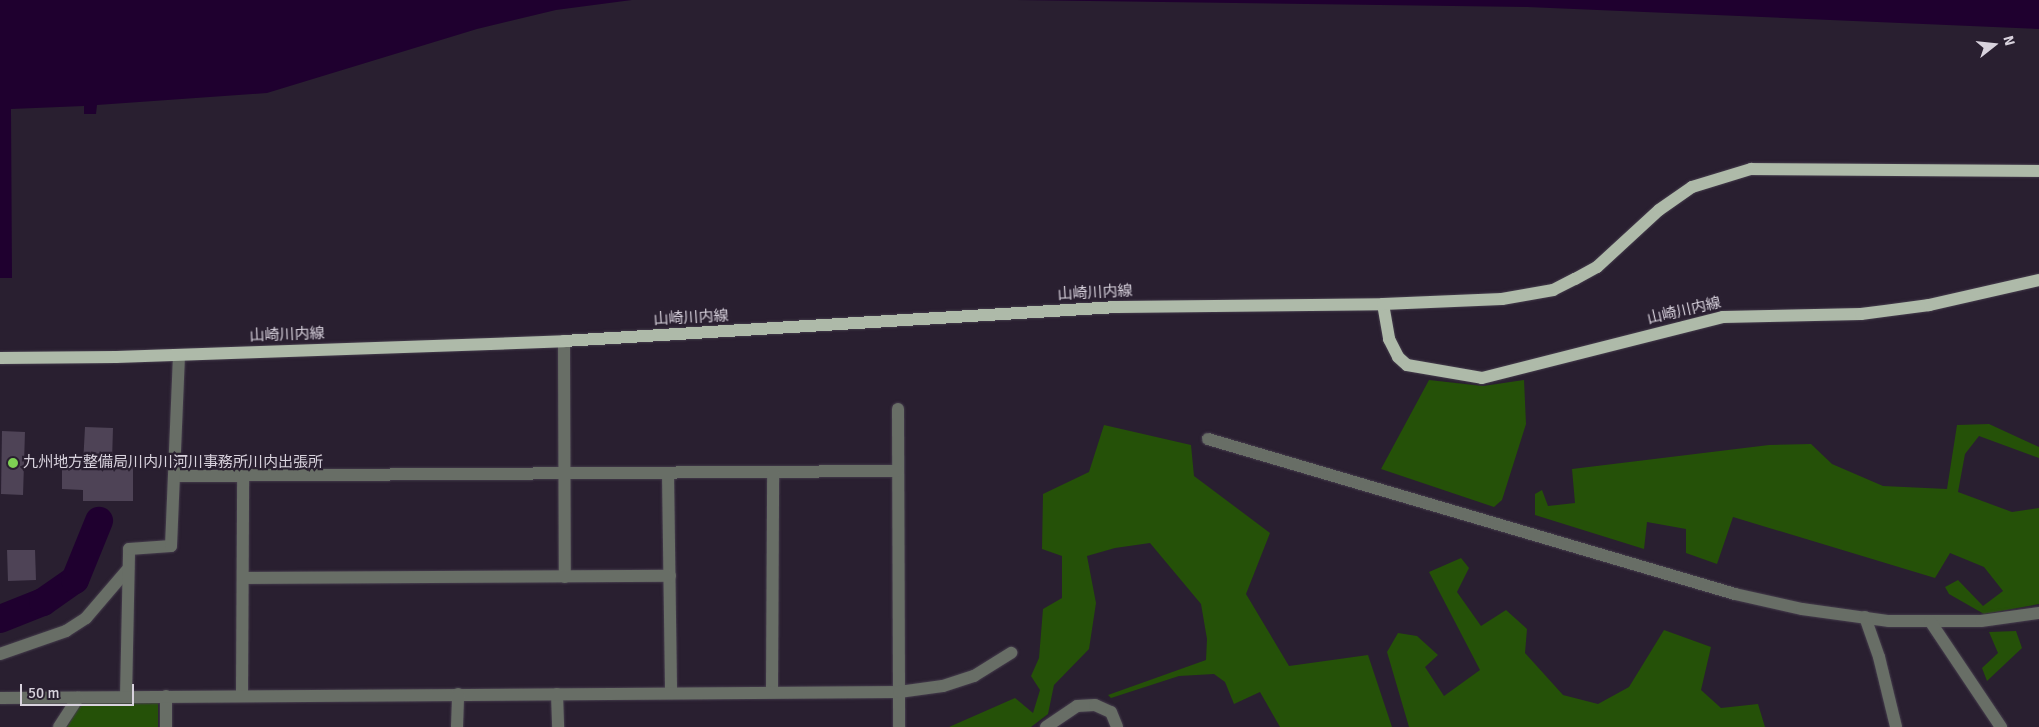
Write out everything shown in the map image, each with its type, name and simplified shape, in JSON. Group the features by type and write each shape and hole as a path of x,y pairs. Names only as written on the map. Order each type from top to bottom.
{"main road":[{"name":"山崎川内線","path":"3,358 179,355 564,341 1117,307 1383,304 1502,299 1553,290 1596,267 1659,210 1692,187 1751,169 2039,171"},
{"name":"山崎川内線","path":"1383,304 1389,339 1398,358 1407,365 1482,378 1723,317 1861,314 1929,305 2039,280"}],"street":[{"path":"564,341 565,577"},
{"path":"126,697 130,549 172,546 179,355"},
{"path":"898,409 899,727"},
{"path":"1208,439 1735,594 1865,618 1982,621 2036,616"},
{"path":"176,476 898,471"},
{"path":"772,692 773,472"},
{"path":"668,473 671,693"},
{"path":"242,696 244,476"},
{"path":"0,654 66,631 86,618 128,569"},
{"path":"243,578 670,576"},
{"path":"1865,618 1879,657 1896,727"},
{"path":"1930,621 2001,727"},
{"path":"0,698 899,692 943,686 974,676 1011,653"},
{"path":"457,727 458,694"},
{"path":"557,694 558,727"},
{"path":"166,696 166,727"},
{"path":"59,727 78,698"},
{"path":"1046,727 1077,706 1095,705 1111,712 1117,727"}],"green space":[{"path":"1429,380 1483,386 1524,380 1526,424 1502,500 1494,507 1381,469"},
{"path":"1989,424 2039,447 2039,458 1979,436 1965,454 1958,492 2012,512 2039,508 2039,604 1984,614 1949,594 1945,587 1958,580 1983,606 2003,591 1984,567 1950,553 1935,578 1733,517 1717,564 1686,553 1686,529 1647,522 1644,549 1535,515 1535,494 1542,490 1548,506 1575,503 1572,469 1769,445 1811,444 1832,464 1883,486 1947,489 1957,425"},
{"path":"1104,425 1191,445 1194,476 1270,533 1246,594 1289,666 1368,655 1392,727 1280,727 1260,692 1234,704 1225,682 1214,674 1179,676 1111,698 1108,695 1206,660 1207,639 1201,604 1150,543 1115,548 1087,556 1096,603 1089,649 1054,685 1048,714 1031,727 949,727 1015,698 1033,713 1040,690 1031,676 1039,658 1043,609 1062,598 1062,556 1042,549 1043,494 1089,472"},
{"path":"1461,558 1469,568 1457,592 1481,626 1506,610 1527,629 1525,653 1563,695 1598,704 1629,687 1664,630 1711,647 1701,690 1721,708 1758,704 1765,727 1409,727 1387,652 1398,633 1417,636 1438,655 1425,667 1444,696 1480,670 1429,572"},
{"path":"2016,631 2022,648 1987,681 1982,668 1998,653 1989,632"},
{"path":"87,703 158,703 158,727 67,727 78,708"}],"shaded area":[{"path":"0,0 632,0 556,10 477,29 267,93 97,105 96,114 84,114 84,106 11,109 12,278 0,278"},
{"path":"1010,0 2039,0 2039,29 1527,7"}],"building":[{"path":"85,427 113,428 112,461 133,461 133,501 83,501 83,490 62,489 62,465 83,465"},
{"name":"九州地方整備局川内川河川事務所川内出張所","path":"2,431 25,432 23,495 1,494"},
{"path":"7,550 35,550 36,580 8,581"}],"waterway":[{"path":"0,619 43,602 75,580 99,521"}],"place":[{"name":"九州地方整備局川内川河川事務所川内出張所","path":"13,463"}]}
